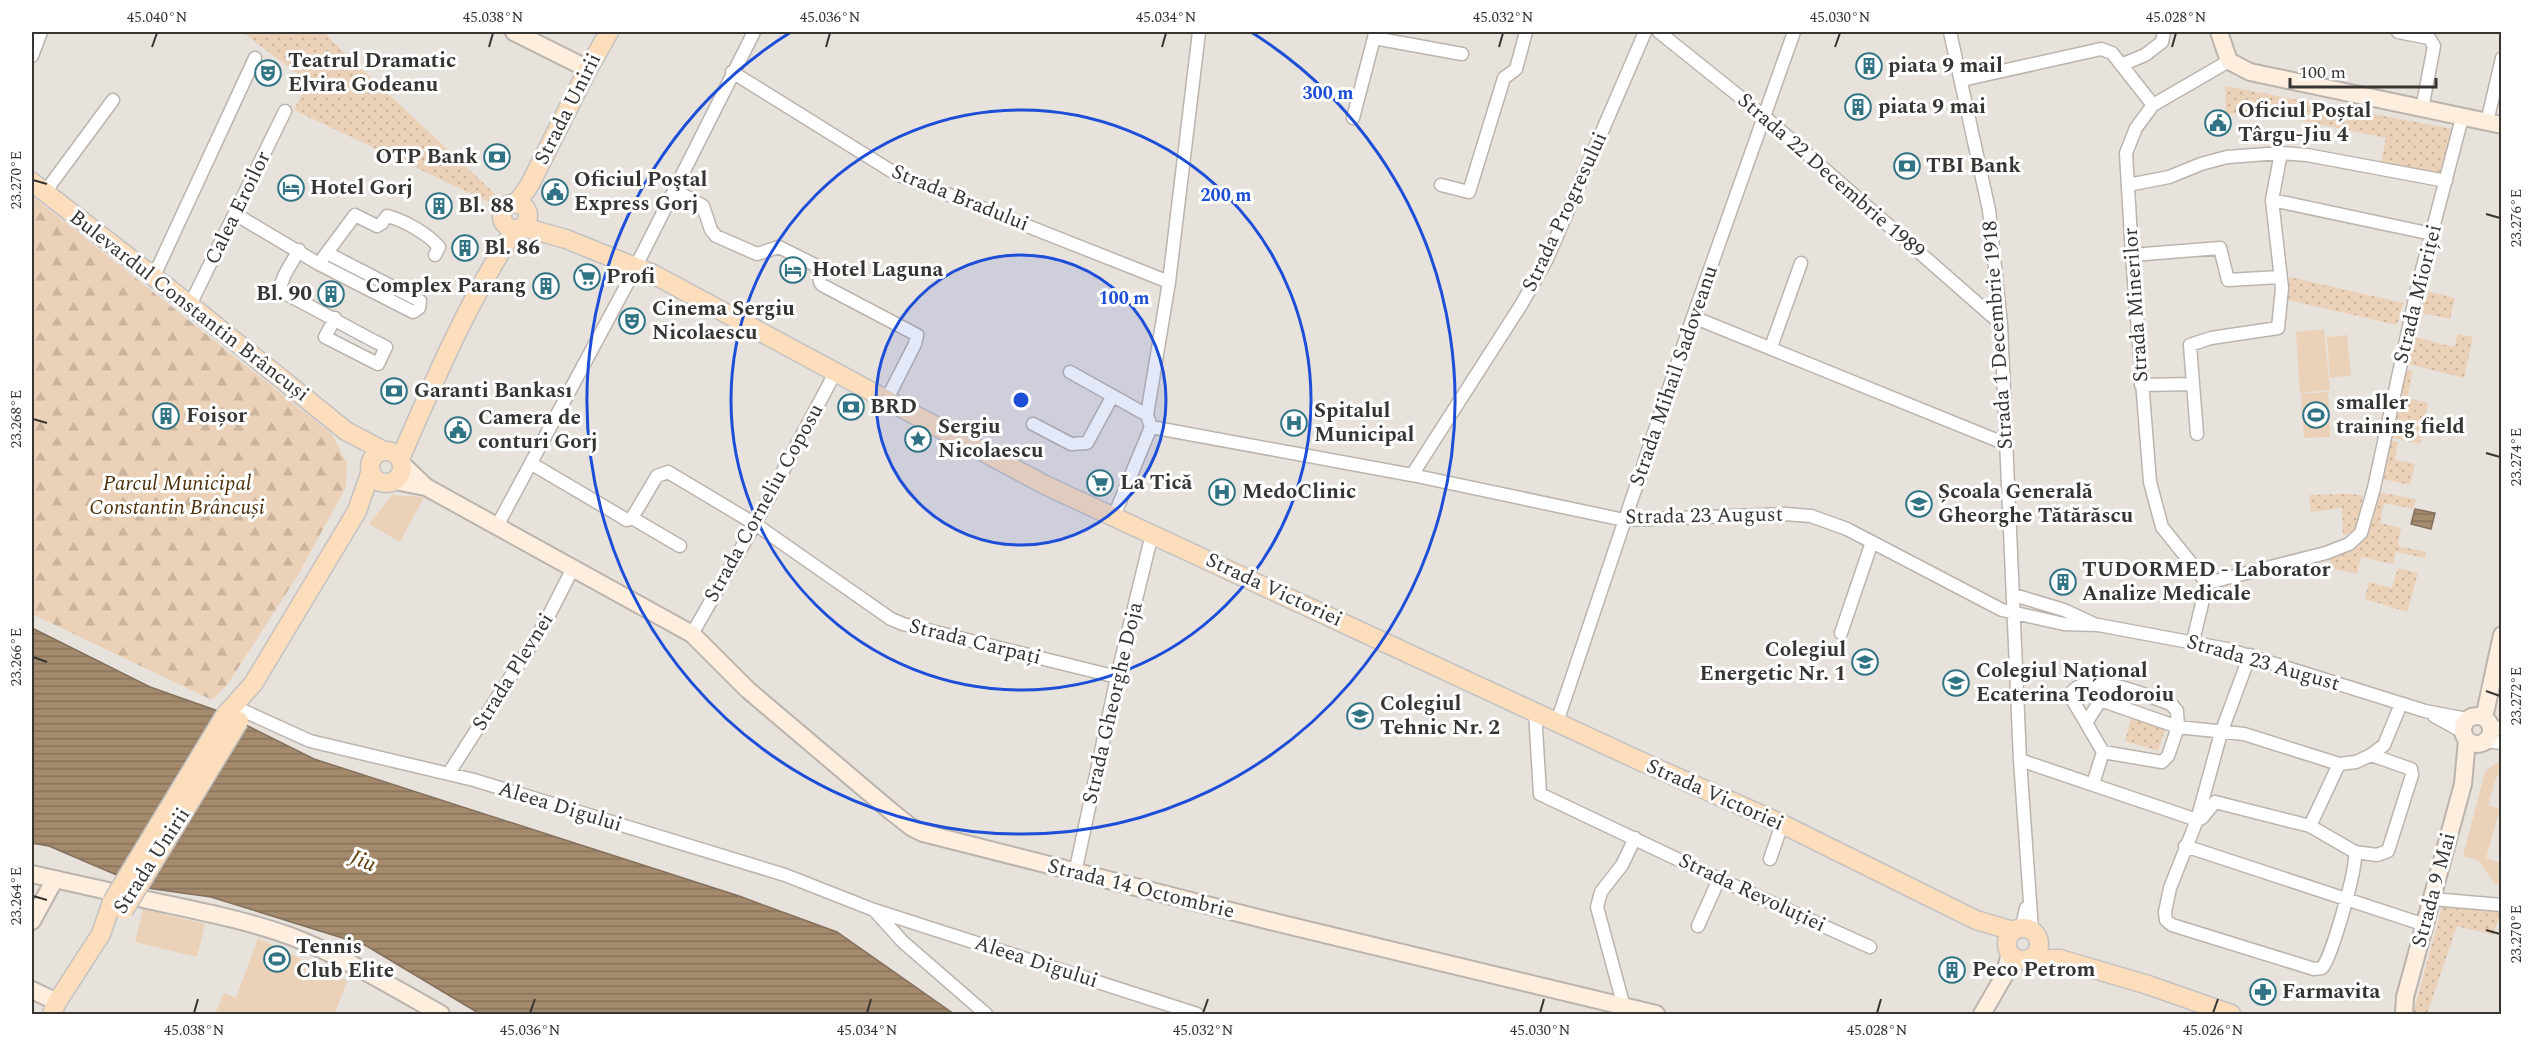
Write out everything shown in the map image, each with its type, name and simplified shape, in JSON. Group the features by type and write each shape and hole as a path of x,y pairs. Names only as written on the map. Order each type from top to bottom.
{"main road":[{"name":"Strada Unirii","path":"55,1008 101,934 115,901 237,715 253,684 357,511 387,466 431,389 494,262 519,218 529,186 609,32"},
{"name":"Bulevardul Constantin Brâncuși","path":"38,187 154,276 346,430 387,466"},
{"name":"Strada Victoriei","path":"519,218 692,293 1012,468 1535,712 1782,824 1991,925 2022,943 2060,959 2148,985 2231,1014"}],"street":[{"path":"32,56 41,32"},
{"path":"514,32 588,69"},
{"path":"497,526 635,268 754,32"},
{"path":"1114,516 1149,421 1169,282 1199,32"},
{"path":"1441,185 1469,192 1499,92 1504,78 1516,69 1526,32"},
{"name":"Strada Progresului","path":"1412,475 1521,305 1547,259 1645,32"},
{"name":"Strada 22 Decembrie 1989","path":"1659,32 1765,117 2001,324"},
{"name":"Strada Mihail Sadoveanu","path":"1557,722 1693,317 1794,32"},
{"name":"Strada 1 Decembrie 1918","path":"1950,32 1989,210 2001,324 2028,895 2022,943"},
{"path":"2121,65 2145,55 2162,42 2164,32"},
{"path":"2218,32 2229,61 2250,72 2494,124 2502,58"},
{"path":"2398,32 2429,38 2434,45 2422,109"},
{"path":"1353,118 1374,35 1462,54"},
{"path":"1962,80 2101,49 2112,53 2153,105"},
{"path":"154,276 255,58"},
{"name":"Strada Minerilor","path":"2208,583 2162,527 2150,482 2141,386 2126,153 2129,140 2153,105 2229,61"},
{"name":"Strada Bradului","path":"732,72 907,179 1169,282"},
{"path":"38,187 113,100"},
{"name":"Calea Eroilor","path":"190,305 285,111"},
{"name":"Strada Mioriței","path":"2208,583 2326,553 2349,544 2361,533 2374,488 2418,285 2462,118"},
{"path":"2128,185 2169,177 2201,164 2227,158 2281,153 2307,155 2446,181"},
{"path":"2197,434 2190,345 2211,338 2278,328 2282,288 2272,200 2281,153"},
{"path":"675,190 703,206 711,230 716,236 757,254 779,247 786,248 817,266 819,282 822,285 917,335 915,344 887,399"},
{"path":"2272,200 2432,234"},
{"path":"235,214 299,250 319,264 413,312 419,308 420,301 327,253"},
{"path":"319,264 350,218 355,215 377,226 387,216 395,218 433,240 438,247 435,255"},
{"path":"2132,255 2220,248 2229,280 2280,277"},
{"path":"299,250 280,287 284,293 335,318 342,325 386,347 378,364 326,337 335,318"},
{"path":"1771,347 1801,263"},
{"path":"1693,317 2006,444"},
{"name":"Strada Corneliu Coposu","path":"692,634 755,524 836,371"},
{"name":"Strada 23 August","path":"1070,372 1149,421 1624,520 1800,514 1847,529 1993,606 2015,614 2064,624 2098,625 2193,641 2250,655 2425,711 2479,730 2502,743"},
{"path":"2141,386 2193,384"},
{"path":"1034,424 1071,444 1088,443 1112,397"},
{"path":"532,464 622,519 632,518 680,546"},
{"name":"Bulevardul Constantin Brâncuși","path":"387,466 692,634"},
{"name":"Strada Carpați","path":"632,518 657,476 668,472 755,524 891,619 903,624 1117,677"},
{"name":"Strada Gheorghe Doja","path":"1075,873 1117,677 1152,534"},
{"path":"1841,633 1872,542"},
{"name":"Strada Plevnei","path":"449,774 545,623 573,568"},
{"path":"2193,641 2208,583"},
{"name":"Strada 23 August","path":"2014,595 2064,610 2098,625"},
{"name":"Strada 14 Octombrie","path":"692,634 748,690 911,827 935,837 1656,1014"},
{"name":"Strada 9 Mai","path":"2404,1014 2405,997 2479,730 2502,635"},
{"path":"2250,655 2222,733 2197,820 2170,888 2165,912 2166,920 2172,925 2314,969 2322,968 2346,898 2356,859 2355,852"},
{"path":"2093,784 2103,752 2072,699 2071,693 2079,686 2094,681 2170,704 2177,711 2178,727 2168,756 2162,762 2103,752"},
{"path":"2086,723 2100,701 2103,700 2178,727 2244,734 2339,764 2356,762 2371,755 2389,738 2401,704"},
{"name":"Strada Revoluției","path":"1535,712 1540,794 1719,879 1870,947"},
{"name":"Aleea Digului","path":"237,715 310,741 449,774 785,875 874,910 1197,1014"},
{"path":"2020,760 2197,820 2202,818 2215,801 2310,826 2355,852 2377,855 2388,851 2412,775 2411,769 2371,755"},
{"path":"2310,826 2339,764"},
{"path":"1770,859 1782,824"},
{"path":"1624,1007 1597,907 1601,892 1622,865 1635,838"},
{"path":"2186,846 2425,925"},
{"path":"32,874 54,879 115,901"},
{"path":"32,921 54,879"},
{"path":"1698,926 1719,879"},
{"path":"143,899 244,922 291,937 341,959 441,1014"},
{"path":"2432,899 2502,905"},
{"name":"Aleea Digului","path":"874,910 903,942 986,1014"},
{"path":"1982,1014 2022,943"},
{"path":"32,990 55,1008"},
{"name":"Strada 9 Mai","path":"2396,1014 2405,997"}],"green space":[{"path":"242,32 325,32 495,194 491,203 294,110 308,82"},
{"path":"2225,86 2453,129 2442,178 2380,167 2386,138 2265,113 2226,114"},
{"name":"Parcul Municipal Constantin Brâncuși","path":"32,196 332,434 347,464 346,487 298,575 227,685 212,700 32,614"},
{"path":"2290,277 2403,303 2397,325 2284,299"},
{"path":"2422,290 2455,298 2450,319 2417,312"},
{"path":"2324,329 2330,390 2300,393 2296,332"},
{"path":"2458,334 2473,337 2464,378 2409,364 2415,337 2454,347"},
{"path":"2347,335 2351,375 2330,378 2327,337"},
{"path":"2403,369 2413,371 2407,398 2428,403 2420,444 2389,437"},
{"name":"smaller training field","path":"2328,392 2330,437 2304,438 2301,394"},
{"path":"2387,440 2398,442 2395,460 2415,464 2410,485 2382,479"},
{"path":"2376,492 2416,499 2413,509 2384,503 2380,523 2401,528 2398,546 2426,552 2425,558 2396,552 2393,564 2361,557 2357,574 2331,568 2330,556 2350,547"},
{"path":"392,495 424,497 400,542 369,524"},
{"path":"2309,495 2363,495 2356,533 2343,535 2342,508 2311,512"},
{"path":"2398,568 2418,573 2407,612 2365,599 2369,582 2392,588"},
{"path":"2131,719 2165,729 2158,751 2125,741"},
{"path":"2501,759 2501,776 2497,775 2488,805 2500,809 2486,858 2501,863 2501,885 2494,883 2478,860 2463,856 2485,772"},
{"path":"2457,906 2498,912 2500,916 2493,935 2457,926 2427,1014 2413,1014 2442,907"},
{"path":"143,909 205,924 197,957 135,942"},
{"name":"Tennis Club Elite","path":"258,938 347,981 335,1014 215,1014 224,993 236,998"}],"water":[{"path":"2415,509 2435,513 2431,529 2411,524"},
{"name":"Jiu","path":"32,628 150,687 218,711 314,759 739,896 837,932 954,1014 480,1014 365,945 211,897 147,888 49,846 32,843"}],"place":[{"name":"piata 9 mail","path":"1869,66"},
{"name":"Teatrul Dramatic Elvira Godeanu","path":"268,73"},
{"name":"piata 9 mai","path":"1858,107"},
{"name":"Oficiul Poștal Târgu-Jiu 4","path":"2218,123"},
{"name":"OTP Bank","path":"497,157"},
{"name":"TBI Bank","path":"1907,166"},
{"name":"Hotel Gorj","path":"291,188"},
{"name":"Oficiul Poştal Express Gorj","path":"555,192"},
{"name":"Bl. 88","path":"439,206"},
{"name":"Bl. 86","path":"465,248"},
{"name":"Hotel Laguna","path":"793,270"},
{"name":"Profi","path":"587,277"},
{"name":"Complex Parang","path":"546,286"},
{"name":"Bl. 90","path":"331,294"},
{"name":"Cinema Sergiu Nicolaescu","path":"632,321"},
{"name":"Garanti Bankası","path":"394,391"},
{"name":"BRD","path":"851,407"},
{"name":"smaller training field","path":"2316,415"},
{"name":"Foișor","path":"166,416"},
{"name":"Spitalul Municipal","path":"1294,423"},
{"name":"Camera de conturi Gorj","path":"458,430"},
{"name":"Sergiu Nicolaescu","path":"918,439"},
{"name":"La Tică","path":"1100,483"},
{"name":"MedoClinic","path":"1222,492"},
{"name":"Școala Generală Gheorghe Tătărăscu","path":"1919,504"},
{"name":"TUDORMED - Laborator Analize Medicale","path":"2063,582"},
{"name":"Colegiul Energetic Nr. 1","path":"1865,662"},
{"name":"Colegiul Național Ecaterina Teodoroiu","path":"1956,683"},
{"name":"Colegiul Tehnic Nr. 2","path":"1360,716"},
{"name":"Tennis Club Elite","path":"277,959"},
{"name":"Peco Petrom","path":"1952,970"},
{"name":"Farmavita","path":"2263,992"}]}
